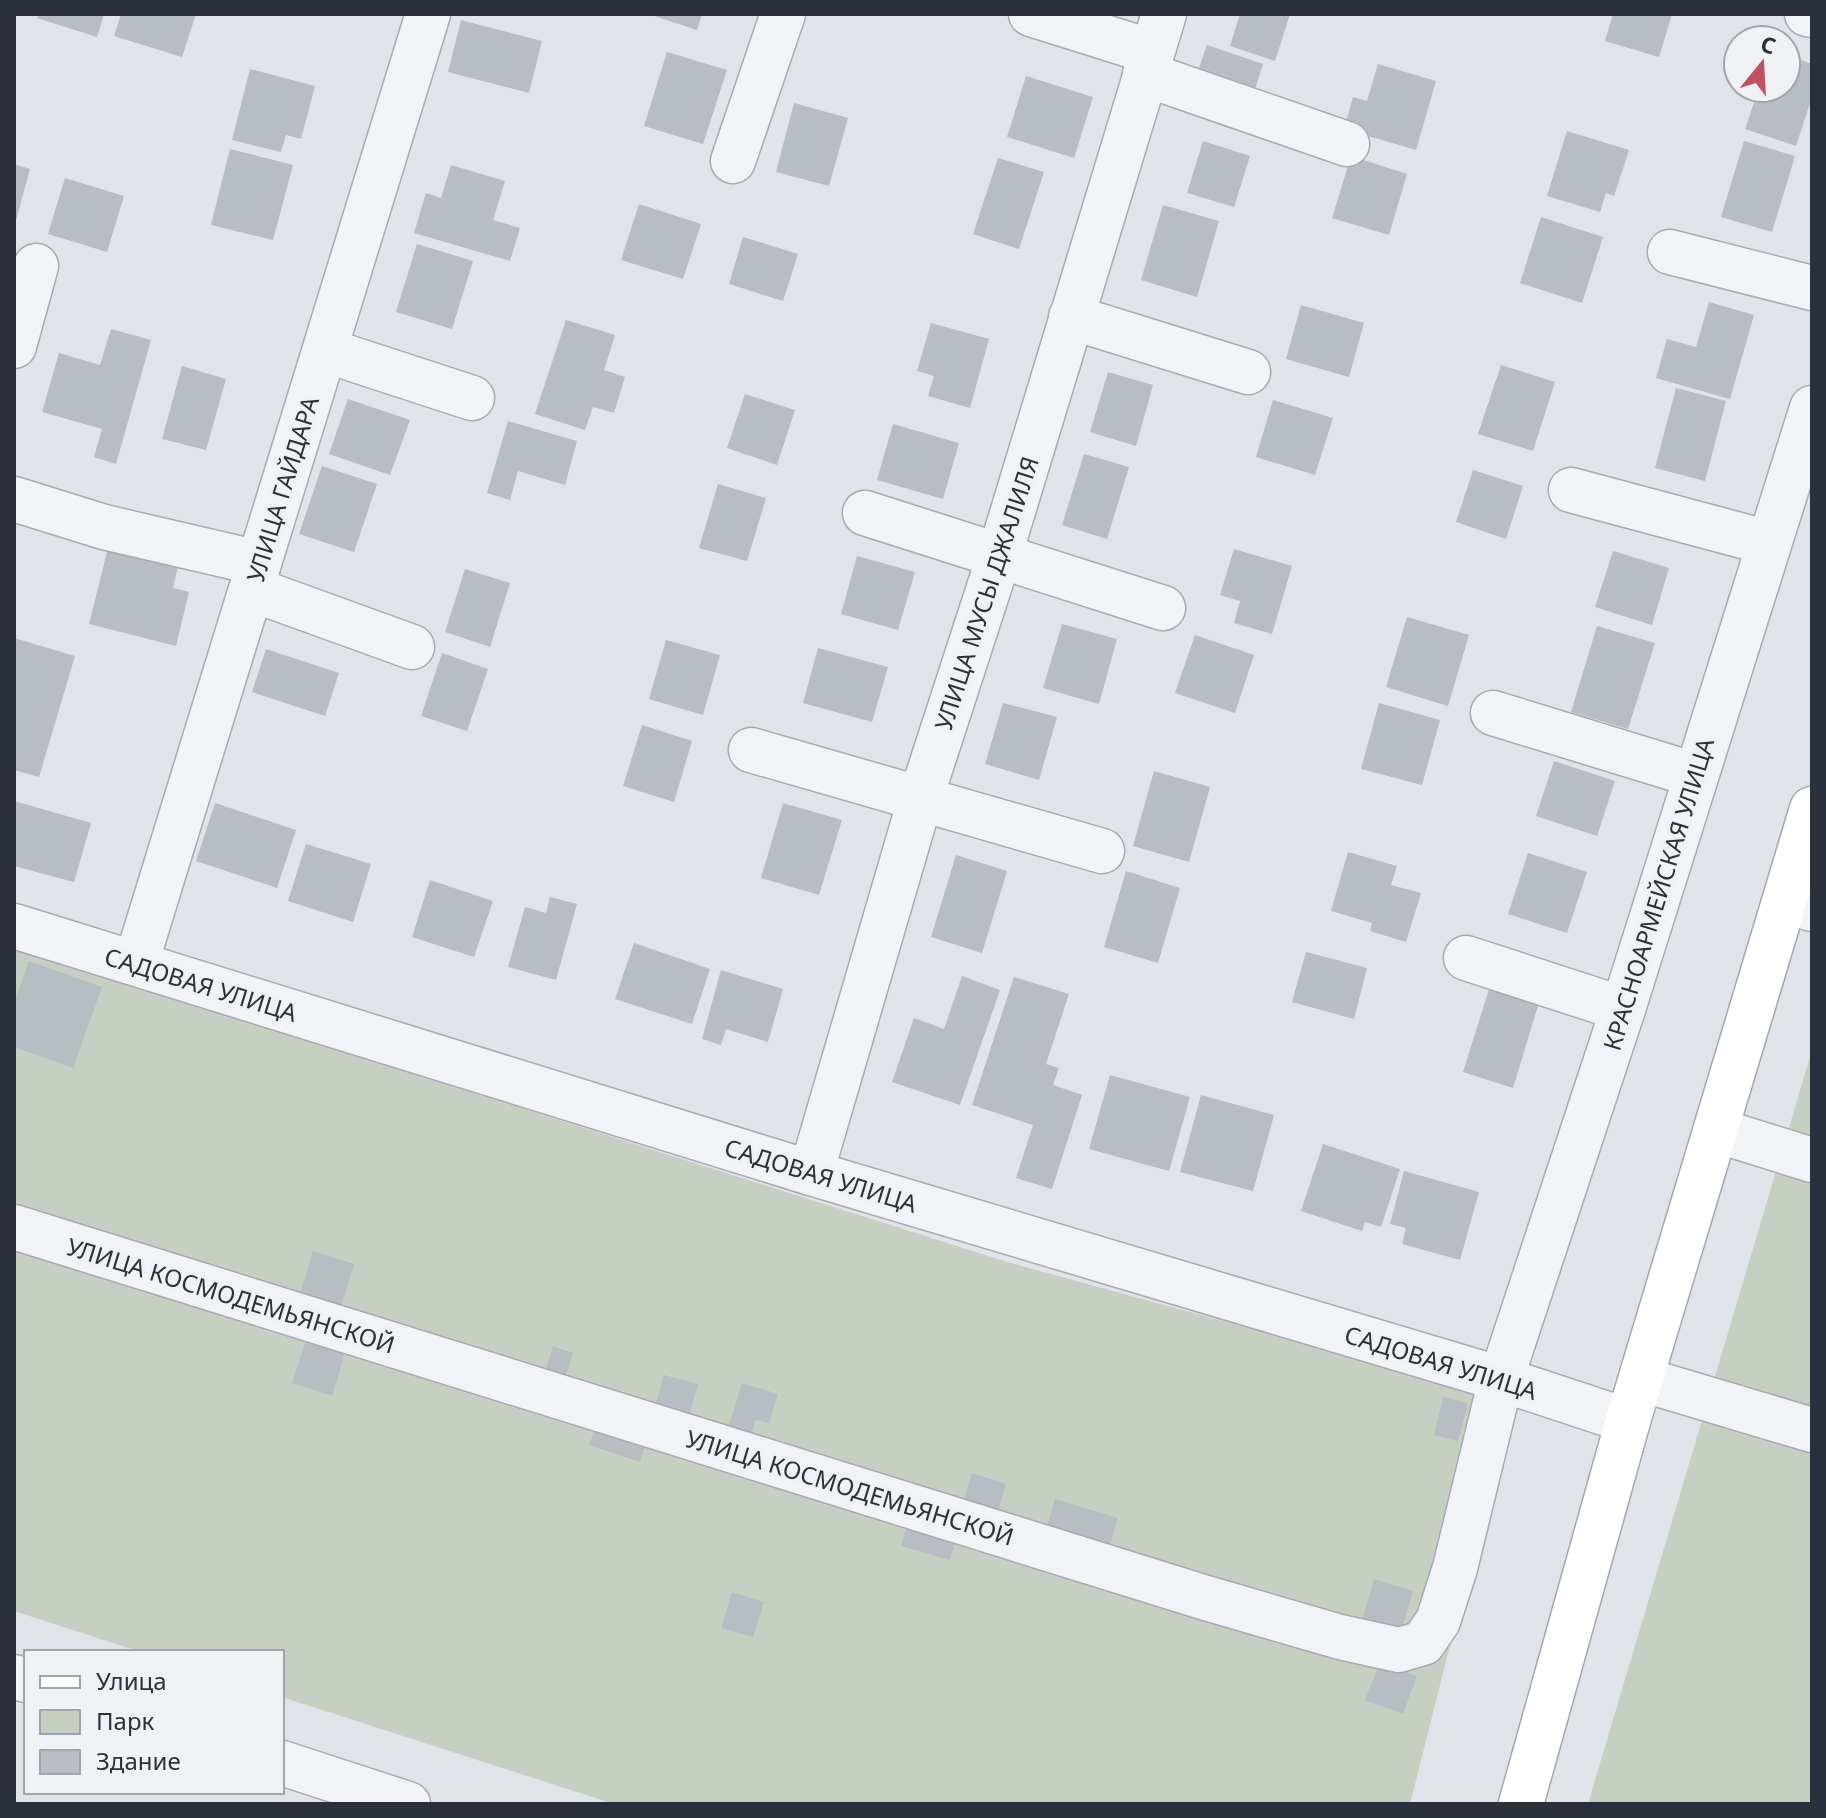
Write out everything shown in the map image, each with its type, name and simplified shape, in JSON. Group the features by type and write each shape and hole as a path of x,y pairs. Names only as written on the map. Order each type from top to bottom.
{"main road":[{"path":"1521,1804 1628,1421 1716,1130 1798,905 1812,809"}],"street":[{"name":"УЛИЦА ГАЙДАРА","path":"136,963 428,14"},
{"path":"733,161 783,14"},
{"path":"1031,14 1154,47 1347,144"},
{"name":"УЛИЦА МУСЫ ДЖАЛИЛЯ","path":"811,1173 921,797 999,557 1154,47"},
{"path":"1670,252 1812,288"},
{"path":"14,346 36,266"},
{"path":"1071,317 1248,372"},
{"path":"325,350 472,398"},
{"name":"КРАСНОАРМЕЙСКАЯ УЛИЦА","path":"1501,1379 1623,1009 1812,408"},
{"path":"1571,490 1769,543"},
{"path":"14,499 255,576 412,647"},
{"path":"865,513 1163,608"},
{"path":"1493,713 1695,775"},
{"path":"751,750 1102,851"},
{"name":"САДОВАЯ УЛИЦА","path":"14,926 811,1173 1501,1379 1628,1421"},
{"path":"1466,958 1623,1009"},
{"path":"1716,1130 1812,1160"},
{"name":"УЛИЦА КОСМОДЕМЬЯНСКОЙ","path":"14,1227 1206,1598 1340,1637 1399,1650 1423,1643 1438,1621 1455,1568 1501,1379"},
{"path":"1641,1379 1812,1430"},
{"path":"284,1764 408,1804"}],"green space":[{"path":"14,947 1007,1262 1512,1400 1410,1804 614,1804 284,1698 284,1650 135,1650 14,1611"},
{"path":"1812,1050 1812,1804 1588,1804"}],"building":[{"path":"38,14 104,14 97,37 37,18"},
{"path":"121,14 196,14 182,57 114,36"},
{"path":"648,14 702,14 697,30"},
{"path":"1240,14 1290,14 1275,61 1230,46"},
{"path":"1613,14 1672,14 1659,57 1605,41"},
{"path":"461,20 542,41 529,93 448,72"},
{"path":"1207,45 1263,64 1254,92 1197,74"},
{"path":"667,52 727,70 703,144 644,126"},
{"path":"1802,61 1812,64 1812,97 1796,146 1745,129 1754,104 1802,104"},
{"path":"1378,64 1436,81 1416,150 1344,129 1353,97 1367,101"},
{"path":"250,69 315,86 301,139 286,135 281,152 232,140"},
{"path":"1026,76 1093,97 1074,158 1007,137"},
{"path":"794,103 848,118 829,186 776,172"},
{"path":"1567,131 1629,150 1614,196 1606,193 1600,212 1547,196"},
{"path":"1203,141 1250,156 1234,207 1187,193"},
{"path":"1744,141 1795,156 1772,232 1721,217"},
{"path":"230,149 293,165 273,240 211,225"},
{"path":"1351,156 1407,174 1389,235 1332,218"},
{"path":"998,158 1044,172 1019,249 973,234"},
{"path":"14,164 30,169 15,224 14,224"},
{"path":"451,165 505,181 493,220 520,228 510,261 414,233 426,193 441,198"},
{"path":"65,178 124,196 107,252 48,234"},
{"path":"639,204 701,224 683,279 621,260"},
{"path":"1163,205 1219,221 1197,297 1141,280"},
{"path":"1541,217 1603,237 1582,303 1520,283"},
{"path":"743,237 798,254 783,301 729,284"},
{"path":"417,244 473,261 452,329 396,312"},
{"path":"1709,302 1754,315 1730,399 1656,378 1667,339 1696,347"},
{"path":"1301,305 1364,323 1349,377 1286,359"},
{"path":"566,320 615,335 604,370 625,377 614,413 593,407 585,430 535,414"},
{"path":"931,323 989,339 970,408 928,396 934,376 917,371"},
{"path":"111,329 151,340 116,464 94,457 102,429 42,412 59,353 100,365"},
{"path":"1501,365 1555,382 1533,451 1478,434"},
{"path":"182,366 226,379 206,450 162,439"},
{"path":"1108,372 1153,385 1136,446 1090,432"},
{"path":"1676,388 1726,401 1705,481 1655,468"},
{"path":"745,394 795,410 777,465 727,448"},
{"path":"348,399 410,420 390,475 329,454"},
{"path":"1273,400 1333,418 1315,475 1256,457"},
{"path":"508,421 577,441 565,485 518,471 510,500 487,493"},
{"path":"893,424 959,443 943,499 877,480"},
{"path":"1084,454 1129,467 1107,539 1062,525"},
{"path":"322,466 377,484 354,552 299,534"},
{"path":"1473,470 1523,486 1506,539 1456,522"},
{"path":"718,484 766,498 747,561 699,548"},
{"path":"109,544 179,562 173,588 189,592 176,646 89,624"},
{"path":"1234,549 1292,566 1272,634 1234,623 1240,601 1220,595"},
{"path":"1613,551 1669,568 1652,625 1595,607"},
{"path":"857,556 915,572 898,630 841,614"},
{"path":"465,569 510,583 490,647 445,632"},
{"path":"1407,617 1469,635 1448,706 1386,687"},
{"path":"1062,624 1117,639 1099,704 1043,688"},
{"path":"1597,626 1655,643 1628,729 1571,712"},
{"path":"1195,635 1254,655 1235,713 1175,693"},
{"path":"14,638 75,656 39,777 14,770"},
{"path":"666,640 720,655 703,715 649,699"},
{"path":"818,648 888,667 872,722 803,703"},
{"path":"266,649 339,673 325,716 252,692"},
{"path":"442,653 488,669 467,731 421,716"},
{"path":"1003,703 1057,717 1039,780 985,764"},
{"path":"1379,703 1440,720 1422,785 1361,769"},
{"path":"642,725 692,741 674,802 623,786"},
{"path":"1554,761 1615,781 1597,836 1536,816"},
{"path":"1154,771 1210,787 1189,862 1133,846"},
{"path":"14,801 91,823 74,882 14,866"},
{"path":"215,803 296,830 277,888 196,861"},
{"path":"783,803 842,820 819,895 761,878"},
{"path":"306,844 371,864 353,922 288,901"},
{"path":"1348,852 1397,866 1391,885 1421,893 1406,942 1370,931 1372,923 1331,911"},
{"path":"1528,853 1587,872 1567,933 1508,914"},
{"path":"956,855 1007,871 982,953 931,937"},
{"path":"1126,871 1180,888 1158,963 1104,947"},
{"path":"430,880 493,901 474,957 412,937"},
{"path":"550,897 577,904 556,980 508,967 525,907 546,913"},
{"path":"634,943 710,969 692,1024 615,999"},
{"path":"1306,952 1367,968 1354,1019 1292,1002"},
{"path":"29,961 102,987 73,1068 14,1047 14,1003"},
{"path":"721,970 783,989 768,1042 726,1029 721,1045 702,1039"},
{"path":"962,976 1000,990 960,1105 892,1082 914,1018 944,1029"},
{"path":"1014,977 1069,994 1046,1064 1059,1068 1053,1085 1082,1095 1052,1189 1016,1178 1033,1125 972,1105"},
{"path":"1491,983 1540,999 1513,1088 1463,1072"},
{"path":"1110,1075 1190,1097 1169,1171 1089,1149"},
{"path":"1201,1095 1274,1115 1253,1191 1180,1172"},
{"path":"1323,1144 1400,1169 1381,1227 1365,1222 1362,1231 1301,1211"},
{"path":"1404,1171 1479,1192 1460,1260 1402,1244 1406,1228 1390,1224"},
{"path":"313,1251 354,1264 340,1310 299,1298"},
{"path":"308,1334 347,1346 332,1396 292,1383"},
{"path":"553,1346 573,1353 565,1378 545,1372"},
{"path":"664,1375 698,1384 689,1416 655,1407"},
{"path":"742,1383 778,1394 769,1423 756,1420 751,1435 728,1428"},
{"path":"1443,1397 1468,1403 1458,1441 1434,1435"},
{"path":"600,1416 649,1433 640,1462 589,1445"},
{"path":"972,1473 1006,1484 997,1513 963,1503"},
{"path":"1055,1499 1118,1518 1110,1545 1047,1527"},
{"path":"911,1515 959,1529 950,1560 901,1546"},
{"path":"1374,1579 1413,1591 1401,1632 1362,1621"},
{"path":"732,1592 764,1602 753,1637 721,1628"},
{"path":"1380,1662 1417,1676 1403,1714 1365,1700"}]}
